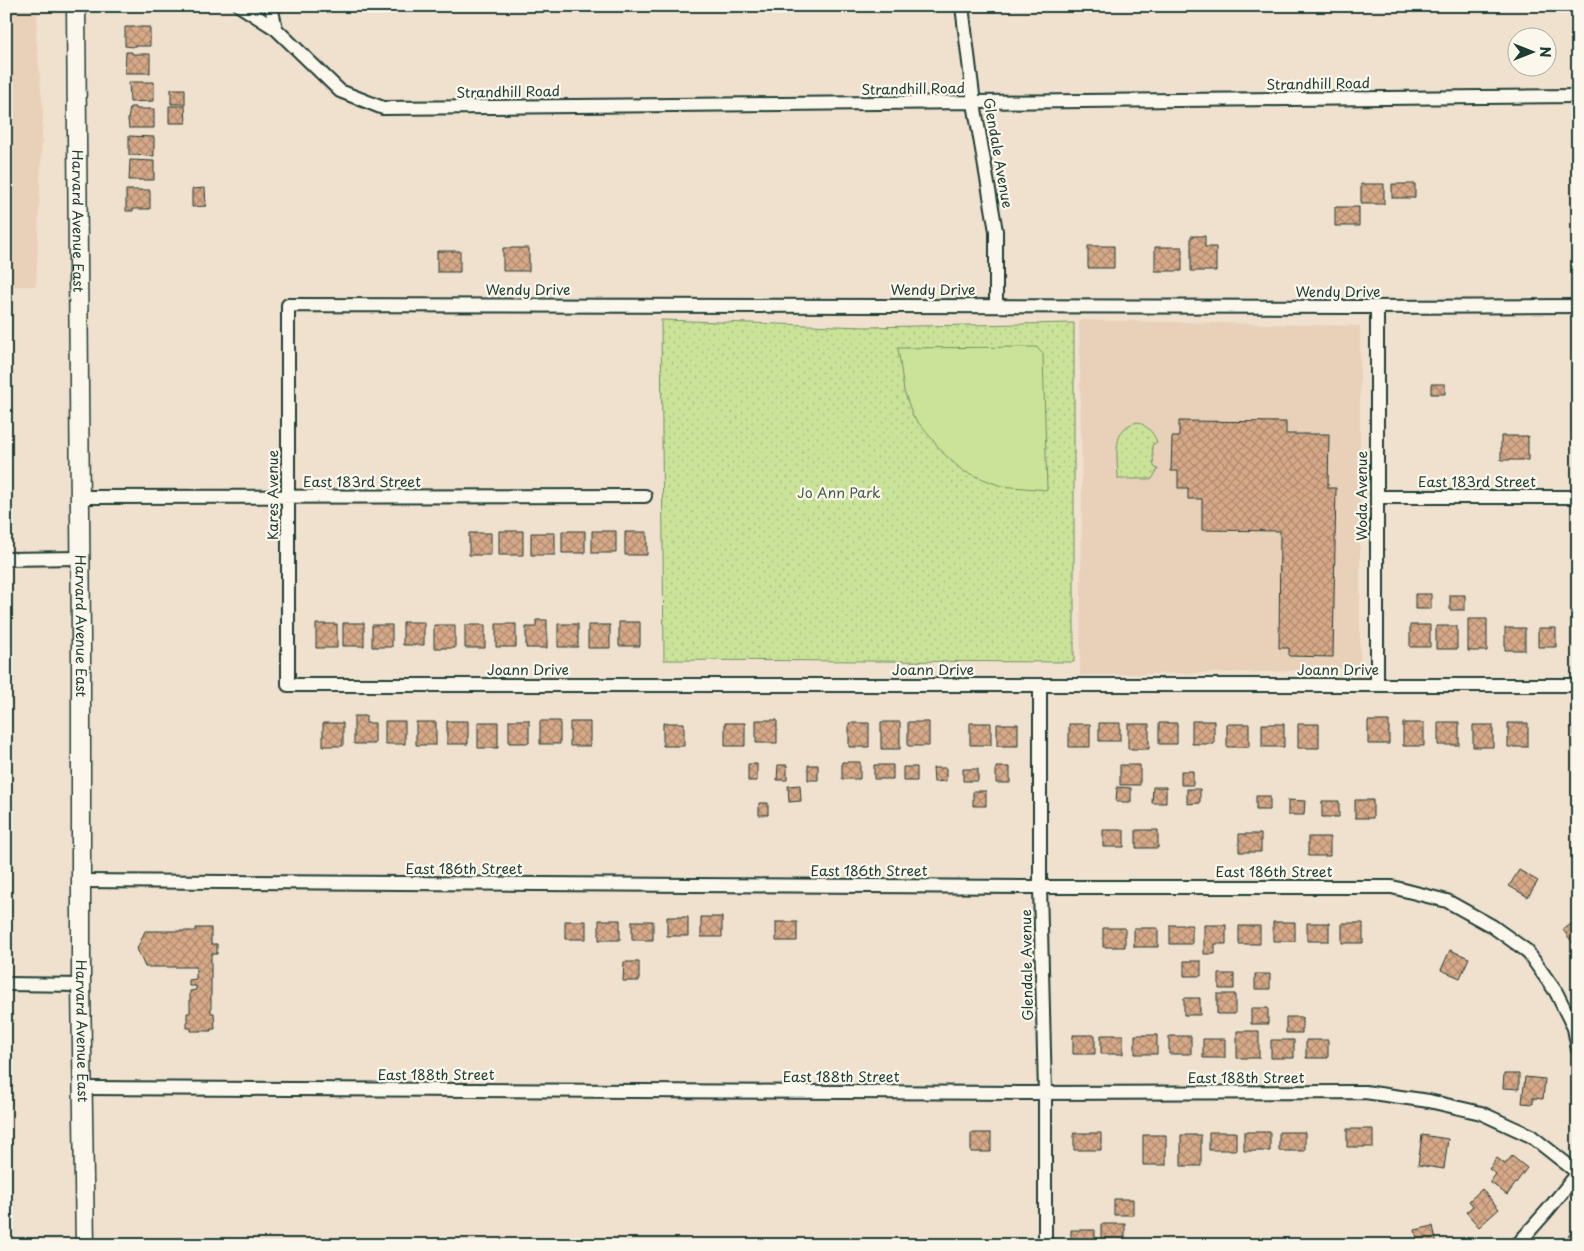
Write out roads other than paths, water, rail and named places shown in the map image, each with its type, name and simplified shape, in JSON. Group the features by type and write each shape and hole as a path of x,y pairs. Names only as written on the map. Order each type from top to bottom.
{"main road":[{"name":"Harvard Avenue East","path":"76,6 81,985 85,1245"}],"street":[{"name":"Strandhill Road","path":"240,6 276,29 340,91 383,108 1578,96"},
{"path":"271,6 276,29"},
{"name":"Glendale Avenue","path":"962,6 974,103 996,231 996,305"},
{"name":"Wendy Drive","path":"288,305 1578,306"},
{"name":"Kares Avenue","path":"288,305 288,685"},
{"name":"Woda Avenue","path":"1377,307 1377,685"},
{"name":"East 183rd Street","path":"79,497 645,496"},
{"name":"East 183rd Street","path":"1377,496 1578,496"},
{"path":"6,558 80,558"},
{"name":"Joann Drive","path":"288,685 1578,685"},
{"name":"Glendale Avenue","path":"1040,685 1040,887 1045,1093 1045,1245"},
{"name":"East 186th Street","path":"81,881 1040,887 1392,887 1447,901 1492,926 1526,951 1556,992 1574,1028 1578,1050"},
{"path":"6,984 81,985"},
{"name":"East 188th Street","path":"84,1088 1045,1093 1365,1092 1420,1100 1481,1113 1531,1136 1578,1172"},
{"path":"1517,1245 1578,1172"}],"park label":[{"name":"Jo Ann Park","path":"839,493"}]}
